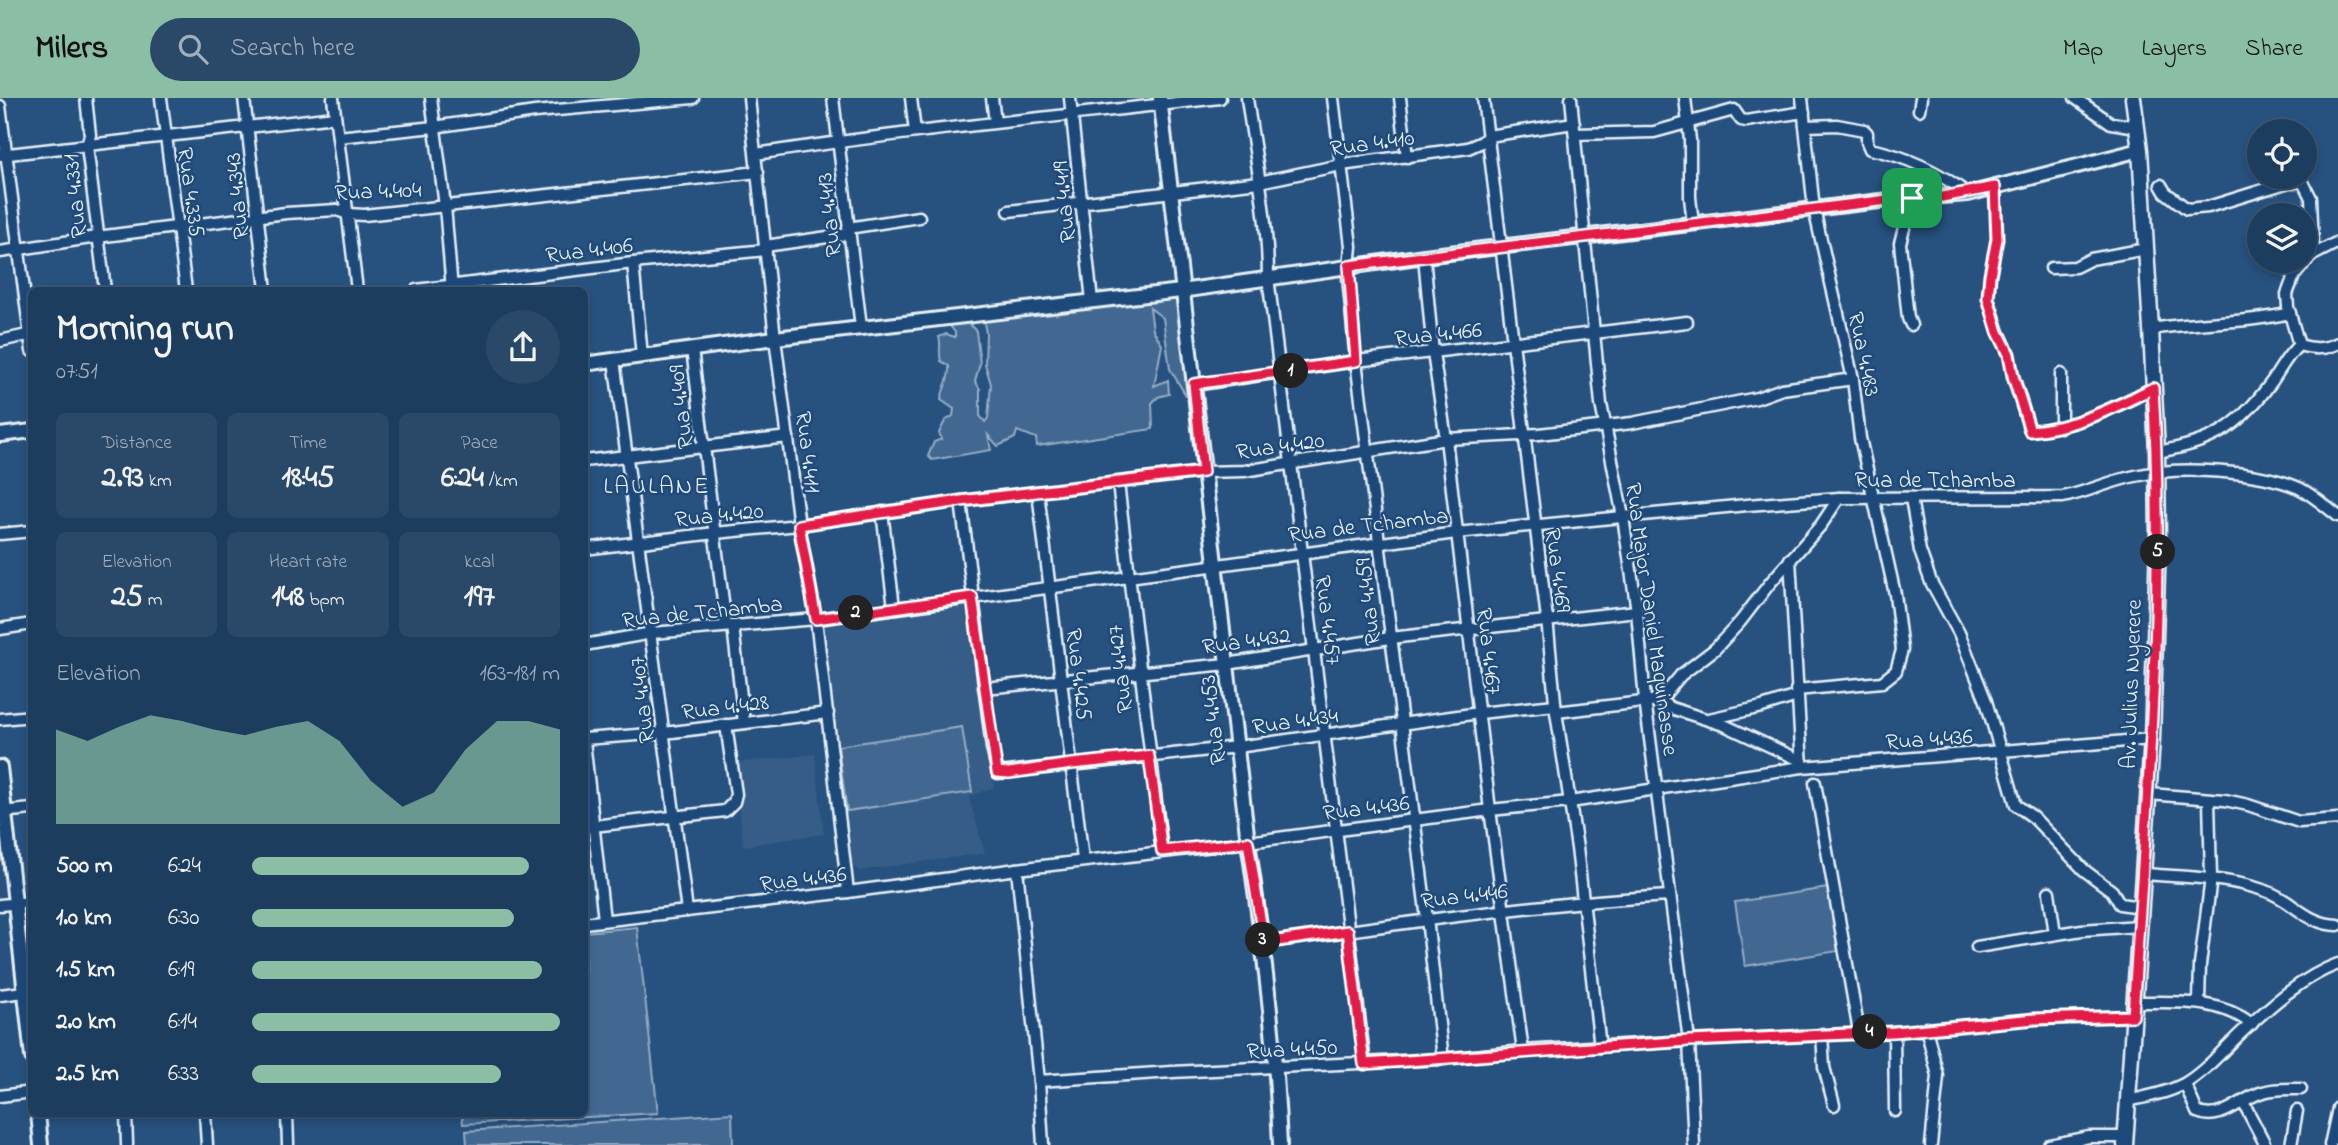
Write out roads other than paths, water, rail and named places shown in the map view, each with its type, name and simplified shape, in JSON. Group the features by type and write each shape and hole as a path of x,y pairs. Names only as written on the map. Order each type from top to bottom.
{"main road":[{"name":"Av. Julius Nyerere","path":"2125,1141 2156,648 2157,452 2140,150 2133,98"}],"street":[{"name":"Rua 4.331","path":"86,98 90,135 87,146 105,287"},
{"name":"Rua 4.335","path":"161,98 186,287"},
{"name":"Rua 4.343","path":"244,98 266,287"},
{"path":"333,98 357,287"},
{"path":"431,98 452,287"},
{"path":"338,137 616,102 692,98"},
{"name":"Rua 4.411","path":"749,98 775,338 799,525 816,619 848,892"},
{"name":"Rua 4.413","path":"833,98 861,327"},
{"path":"911,98 915,132"},
{"path":"992,98 995,122"},
{"name":"Rua 4.419","path":"1070,98 1092,302"},
{"path":"756,154 838,141 1161,101 1220,98"},
{"name":"Rua 4.457","path":"1247,98 1364,1064"},
{"name":"Rua 4.459","path":"1333,98 1351,246 1349,266 1356,361 1443,1059"},
{"path":"1400,98 1407,158"},
{"name":"Rua 4.469","path":"1483,98 1556,708 1600,1047"},
{"name":"Rua Major Daniel Maquinasse","path":"1571,98 1592,331 1604,426 1623,517 1637,611 1645,700 1689,1041 1694,1145"},
{"path":"1685,98 1690,140 1689,197 1693,224"},
{"name":"Rua 4.483","path":"1797,693 1882,682 1896,671 1902,650 1898,615 1860,438 1853,379 1814,209 1802,98"},
{"path":"1919,110 1921,98"},
{"path":"2075,98 2111,123 2137,127"},
{"name":"Rua 4.453","path":"1161,101 1214,565 1248,842 1264,943 1277,1068 1280,1145"},
{"path":"0,106 3,155 28,321"},
{"name":"Rua 4.410","path":"1009,211 1259,181 1341,166 1407,158 1468,148 1488,136 1575,129 1654,132 1734,110 1741,120 1746,121 1804,112"},
{"path":"3,155 335,117"},
{"path":"1805,126 1837,125 1864,130 1870,149 1894,154 1932,171 1968,194"},
{"path":"588,363 861,327 1181,291 1424,256 1814,209 1968,194 2140,150"},
{"name":"Rua 4.404","path":"0,253 258,216 337,211 364,215 758,172"},
{"path":"2161,185 2165,192 2187,209 2208,207 2289,182 2302,182 2311,203"},
{"path":"1995,187 1997,239 1988,288 1991,310 2009,354 2030,431 2061,427 2104,412 2153,388"},
{"path":"1911,325 1900,243 1912,198"},
{"name":"Rua 4.406","path":"459,287 634,262 766,248 919,217"},
{"path":"2317,253 2338,242"},
{"path":"2051,268 2075,267 2091,259 2146,249"},
{"name":"Rua 4.467","path":"1424,256 1455,533 1523,1051"},
{"path":"634,262 642,356"},
{"path":"2297,273 2289,285 2287,301 2299,345"},
{"path":"2151,329 2195,323 2242,322 2290,313"},
{"name":"Rua 4.466","path":"1194,384 1356,361 1687,321"},
{"path":"0,341 28,334"},
{"path":"2299,345 2315,349 2333,346 2338,358"},
{"path":"2157,452 2191,445 2218,434 2240,420 2269,386 2289,353 2299,345"},
{"name":"Rua 4.409","path":"692,349 715,533 744,723"},
{"name":"Rua 4.407","path":"614,360 687,911"},
{"path":"2061,374 2061,427"},
{"name":"Rua 4.420","path":"588,549 799,525 961,501 1203,472 1244,471 1291,465 1446,439 1523,434 1668,418 1757,398 1782,389 1853,379"},
{"path":"0,435 28,432"},
{"path":"588,460 788,437"},
{"name":"Rua de Tchamba","path":"588,644 652,633 816,619 1455,533 1839,498 2063,497 2090,491 2125,478 2157,472 2212,471 2286,484 2312,496 2338,516"},
{"name":"Rua 4.427","path":"1118,483 1127,578 1162,851"},
{"name":"Rua 4.425","path":"1038,492 1083,860"},
{"path":"1802,764 1746,734 1671,708 1660,699 1681,675 1715,649 1740,622 1821,525 1839,498"},
{"path":"1911,498 1917,538 1931,582 1959,633 1986,701 2016,805 2033,817 2084,870 2112,891 2120,904 2140,907"},
{"path":"961,501 984,688"},
{"path":"882,512 894,607"},
{"path":"0,534 28,531"},
{"path":"1790,559 1802,764"},
{"name":"Rua 4.432","path":"984,688 1227,664 1390,638 1637,611"},
{"path":"0,629 28,625"},
{"name":"Rua 4.434","path":"984,688 998,773 1237,747 1479,713 1660,699"},
{"path":"1708,719 1762,707 1797,693"},
{"name":"Rua 4.428","path":"588,740 828,713"},
{"path":"0,719 28,716"},
{"path":"604,920 589,826 725,811 732,805 736,794 726,725"},
{"name":"Rua 4.436","path":"588,922 1570,802 1802,764 2001,752 2152,739"},
{"path":"0,767 7,905 28,992 0,995"},
{"path":"1815,783 1859,1032"},
{"path":"2148,794 2248,805 2299,822 2338,819"},
{"path":"2199,1002 2200,965 2211,878 2209,800"},
{"path":"2,812 28,809"},
{"path":"1017,869 1043,1145"},
{"path":"2143,874 2211,878 2269,891 2279,895 2306,917 2338,925"},
{"path":"2049,892 2054,934"},
{"name":"Rua 4.446","path":"1264,943 1504,909 1670,896"},
{"path":"7,905 28,902"},
{"path":"1977,947 2054,934 2139,926"},
{"path":"2127,1101 2185,1084 2301,984 2316,973 2338,964"},
{"name":"Rua 4.450","path":"1039,1081 1364,1064 1689,1041 1894,1032 2199,1002 2230,1010 2252,1024"},
{"path":"1926,1028 1938,1076 1931,1145"},
{"path":"1894,1032 1895,1111"},
{"path":"1822,1034 1824,1067 1834,1105"},
{"path":"2185,1084 2192,1105 2200,1114 2221,1113 2263,1091 2301,1089"},
{"path":"0,1096 28,1092"},
{"path":"2243,1102 2264,1142"},
{"path":"2330,1145 2338,1108"},
{"path":"2291,1145 2297,1111"},
{"path":"38,1117 41,1145"},
{"path":"126,1117 127,1145"},
{"path":"205,1117 207,1145"},
{"path":"287,1117 288,1145"},
{"path":"2049,1145 2089,1136 2125,1141"}],"district":[{"name":"LAULANE","path":"657,485"}]}
